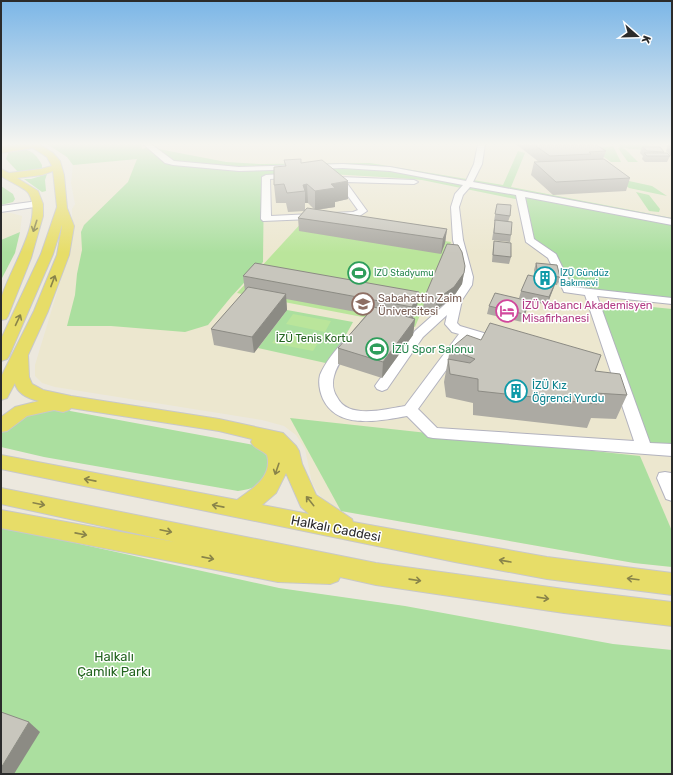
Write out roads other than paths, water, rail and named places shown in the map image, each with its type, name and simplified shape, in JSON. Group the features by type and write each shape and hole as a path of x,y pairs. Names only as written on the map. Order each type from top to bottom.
{"main road":[{"path":"1,316 25,258 38,216 38,204 33,191 15,180"},
{"path":"1,394 41,311 62,255 68,226 62,207 59,180"},
{"path":"1,356 47,254 62,207"},
{"path":"1,301 13,287"},
{"path":"20,355 21,377 24,387 38,394 70,402 219,425 276,438 289,451 292,464 308,500 319,510 352,531"},
{"path":"1,426 21,411 54,404 232,434 263,442 271,446 278,457 279,463 271,485 240,510"},
{"name":"Halkalı Caddesi","path":"1,462 240,510 547,568 672,584"},
{"path":"1,496 376,574 564,601 672,614"},
{"path":"1,519 278,571 376,574"}],"street":[{"path":"266,180 266,219 355,215 363,212 341,180"},
{"path":"381,180 465,186 520,194 672,222"},
{"path":"438,180 465,186"},
{"path":"382,386 419,334 456,300 466,285 468,277 458,240 455,214 456,201 468,180"},
{"path":"520,194 529,240 552,256 568,290 672,301"},
{"path":"1,209 38,204"},
{"path":"590,292 644,448"},
{"path":"456,300 451,324 456,329 511,346"},
{"path":"357,331 328,373 326,381 329,399 335,407 357,416 382,415 410,410 467,332"},
{"path":"606,376 620,380"},
{"path":"410,410 432,433 672,450"},
{"path":"665,478 672,494"}],"place":[{"name":"İZÜ Stadyumu","path":"359,273"},
{"name":"İZÜ Gündüz Bakımevi","path":"545,278"},
{"name":"Sabahattin Zaim Üniversitesi","path":"363,304"},
{"name":"İZÜ Yabancı Akademisyen Misafirhanesi","path":"507,311"},
{"name":"İZÜ Spor Salonu","path":"377,349"},
{"name":"İZÜ Kız Öğrenci Yurdu","path":"516,391"}],"park label":[{"name":"İZÜ Tenis Kortu","path":"314,338"},
{"name":"Halkalı Çamlık Parkı","path":"114,664"}]}
